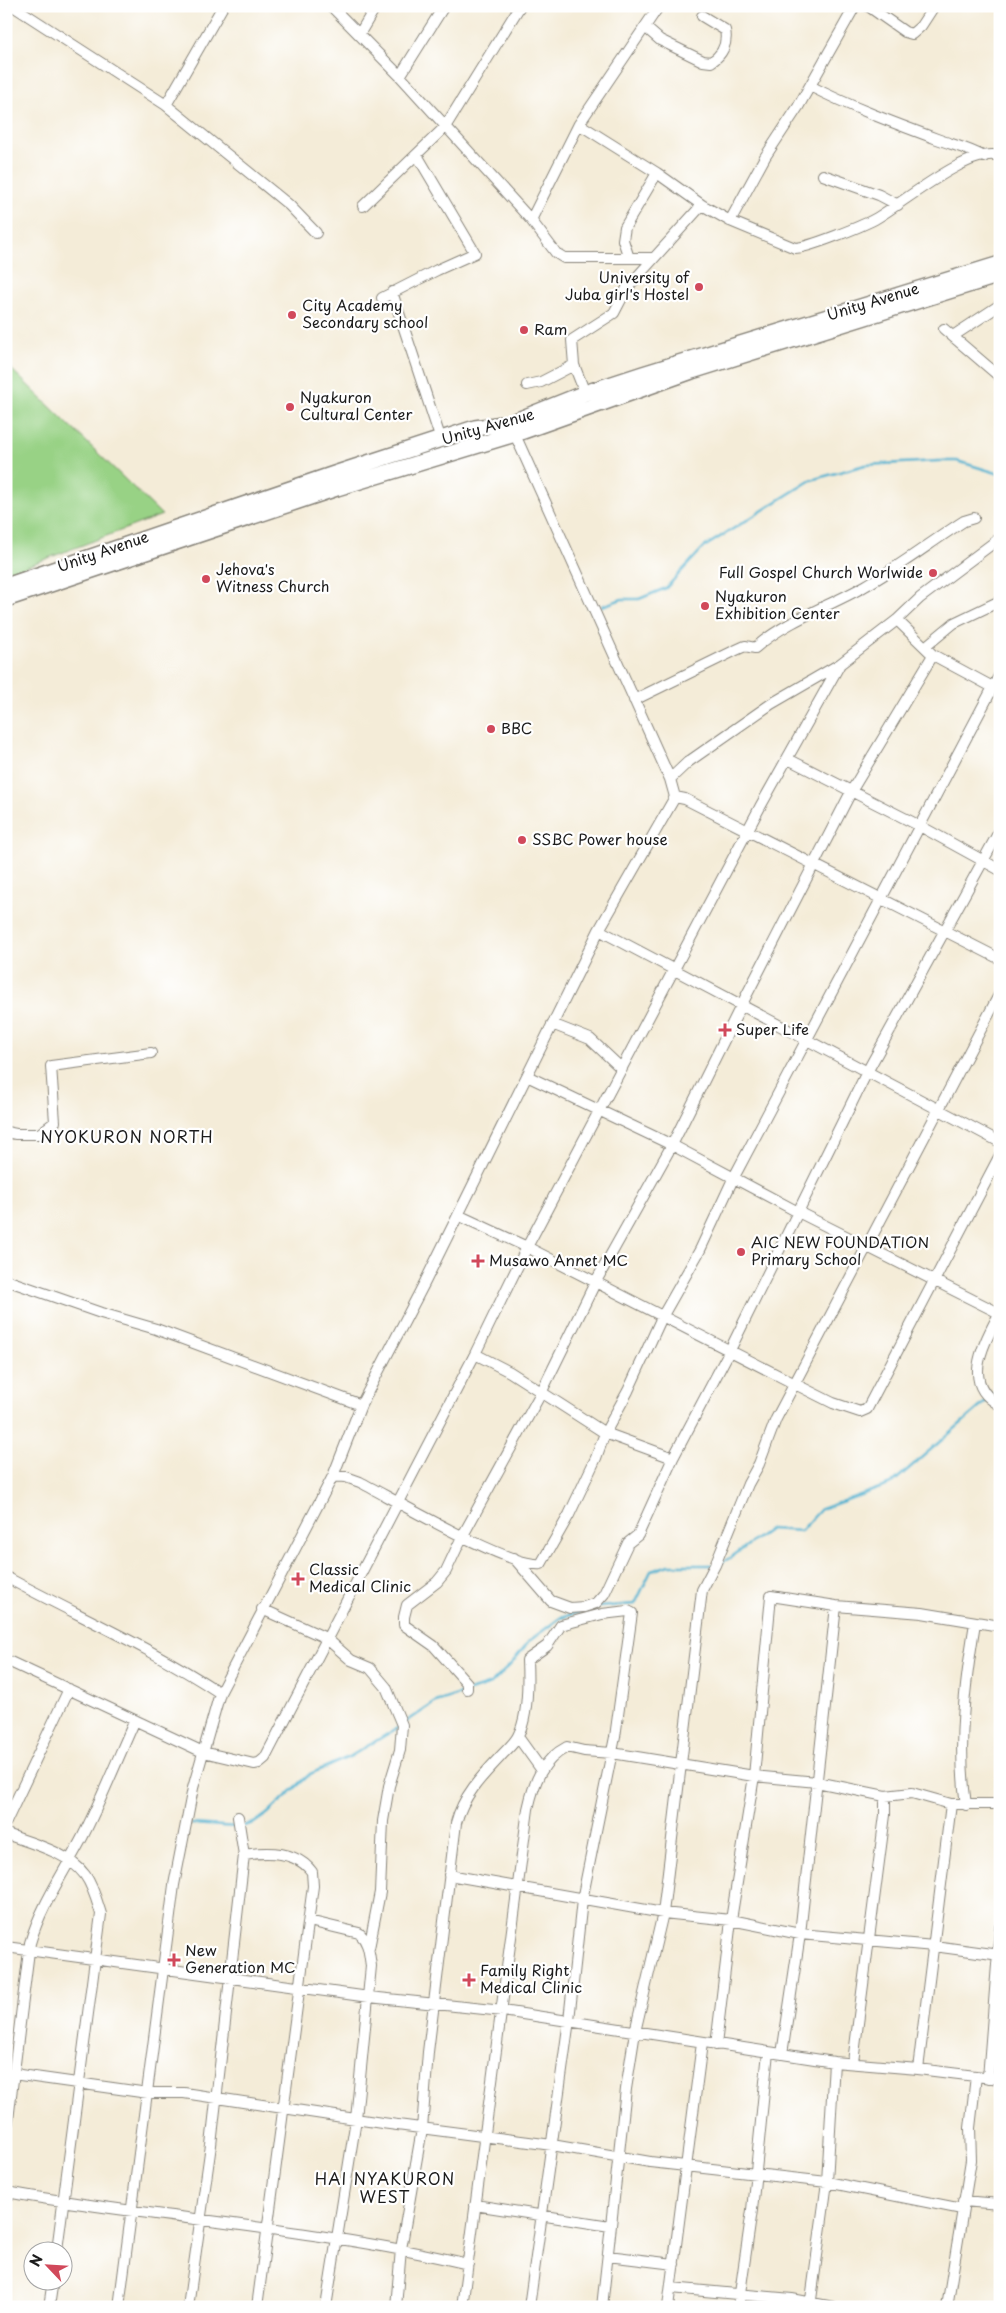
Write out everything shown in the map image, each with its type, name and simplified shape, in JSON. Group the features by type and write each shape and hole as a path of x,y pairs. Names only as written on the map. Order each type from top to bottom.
{"main road":[{"name":"Unity Avenue","path":"6,599 512,428 692,371 1000,264"},
{"name":"Unity Avenue","path":"6,586 158,533 476,428 512,428 585,393 1000,275"}],"street":[{"path":"13,6 166,105 288,205 316,233"},
{"path":"166,105 223,6"},
{"path":"331,6 360,33 400,76 530,220 556,253 564,258 653,258"},
{"path":"360,33 376,6"},
{"path":"400,76 444,6"},
{"path":"363,206 445,126 520,6"},
{"path":"530,220 579,124 659,6"},
{"path":"730,221 765,157 810,86 855,6"},
{"path":"868,6 905,32 912,34 921,26 934,6"},
{"path":"645,27 660,40 711,62 722,51 727,38 725,30 702,16"},
{"path":"810,86 848,106 939,140 965,147 984,157"},
{"path":"579,124 657,174 702,206 730,221 799,248 874,220 955,166 998,154"},
{"path":"382,298 475,253 417,155"},
{"path":"629,258 623,240 625,227 657,174"},
{"path":"823,175 879,195 898,205"},
{"path":"585,393 574,365 572,340 614,313 627,288 702,206"},
{"path":"392,292 441,440"},
{"path":"953,336 1000,305"},
{"path":"944,329 1000,377"},
{"path":"527,385 541,382 574,365"},
{"path":"119,2307 163,1967 183,1834 202,1752 220,1693 262,1609 333,1476 361,1405 458,1215 599,930 675,797 670,779 512,428"},
{"path":"634,700 745,646 755,648 766,638 884,574 964,521 974,518"},
{"path":"670,779 688,762 771,704 840,664 896,620 920,598 1000,538"},
{"path":"467,1689 468,1683 445,1657 421,1636 404,1625 407,1605 437,1582 446,1571 462,1537 541,1394 595,1283 672,1145 852,790 929,651 954,623 1000,601"},
{"path":"896,620 929,651 996,689"},
{"path":"6,1660 202,1752 254,1764 266,1758 326,1638 475,1354 527,1247 748,831 840,664"},
{"path":"333,1476 346,1477 360,1482 462,1537 514,1558 541,1564 569,1515 596,1458 605,1433 628,1391 662,1317 700,1250 806,1038 881,897 996,689 1000,674"},
{"path":"788,759 852,790 1000,870"},
{"path":"675,797 685,799 814,863 1000,959"},
{"path":"514,1558 551,1601 570,1608 584,1607 596,1603 604,1594 628,1543 638,1535 673,1458 730,1350 867,1072 1000,830"},
{"path":"599,930 1000,1142"},
{"path":"602,2307 626,2089 635,2032 663,1913 702,1590 715,1565 748,1484 759,1464 776,1419 1000,993"},
{"path":"552,1024 590,1039 622,1069"},
{"path":"6,1132 39,1134 55,1122 51,1066 151,1053"},
{"path":"527,1076 600,1109 798,1212 999,1312 977,1369 979,1385 985,1394 1000,1405"},
{"path":"458,1215 527,1247 795,1384 860,1412 864,1411 1000,1155"},
{"path":"6,1280 101,1313 156,1329 361,1405"},
{"path":"475,1354 510,1372 541,1394 605,1433 673,1458"},
{"path":"6,1577 146,1648 220,1693"},
{"path":"716,2045 731,1920 754,1776 771,1596 836,1606 922,1613 1000,1626"},
{"path":"782,2054 800,1934 836,1606"},
{"path":"262,1609 326,1638 351,1660 370,1668 386,1687 402,1725 400,1750 389,1786 384,1821 380,1892 369,1949 369,1997 356,2119 326,2307"},
{"path":"396,2307 401,2249 422,2129 449,1875 460,1808 469,1792 518,1737 526,1695 527,1660 547,1646 562,1625 602,1614 628,1611 632,1614 612,1753 582,1900 569,2020 529,2307"},
{"path":"966,1805 961,1774 965,1689 975,1623"},
{"path":"6,1822 69,1689"},
{"path":"6,2136 11,2073 29,1950 34,1929 42,1909 70,1861 135,1720"},
{"path":"518,1737 541,1769"},
{"path":"462,2307 483,2136 503,2011 528,1808 534,1784 541,1769 567,1747 754,1776 818,1782 884,1796 912,1793 950,1804 1000,1804"},
{"path":"853,2062 867,1941 885,1815 884,1796"},
{"path":"918,2069 950,1804"},
{"path":"188,2307 216,2098 244,1855 238,1817"},
{"path":"6,1834 70,1861 84,1874 93,1890 101,1914 58,2240"},
{"path":"244,1855 266,1852 297,1857 312,1872 313,1886 310,1921 257,2307"},
{"path":"449,1875 582,1900 663,1913 731,1920 800,1934 934,1946 998,1955"},
{"path":"310,1921 359,1933 364,1938 369,1949"},
{"path":"988,2078 1000,1927"},
{"path":"6,1947 231,1976 369,1997 569,2020 702,2043 834,2062 853,2062 1000,2079"},
{"path":"668,2307 702,2043"},
{"path":"738,2307 752,2210 768,2052"},
{"path":"810,2305 826,2182 834,2062"},
{"path":"11,2073 148,2093 184,2093 422,2129 552,2145 619,2157 826,2182 966,2204 1000,2204"},
{"path":"966,2204 971,2160 970,2128 976,2076"},
{"path":"947,2307 970,2184 975,2180"},
{"path":"6,2192 64,2202 338,2239 401,2249 468,2264"},
{"path":"475,2204 610,2226"},
{"path":"608,2256 674,2264"},
{"path":"671,2288 739,2296 792,2299 810,2305 833,2307"},
{"path":"49,2307 51,2290"}],"green space":[{"path":"6,364 162,515 6,574"}],"waterway":[{"path":"602,606 622,599 639,599 666,588 704,547 811,480 865,465 938,461 957,461 1000,474"},
{"path":"992,1396 1000,1387"},
{"path":"720,1563 770,1529 801,1531 821,1509 891,1484 988,1400"},
{"path":"598,1607 635,1604 651,1571 669,1565 712,1565"},
{"path":"403,1724 436,1702 491,1684 512,1663 529,1641 560,1618 580,1612"},
{"path":"243,1826 254,1823 267,1814 310,1774 351,1756 399,1727"},
{"path":"192,1824 237,1827"}],"place":[{"name":"University of Juba girl's Hostel","path":"699,287"},
{"name":"City Academy Secondary school","path":"292,315"},
{"name":"Ram","path":"524,330"},
{"name":"Nyakuron Cultural Center","path":"290,407"},
{"name":"Full Gospel Church Worlwide","path":"933,573"},
{"name":"Jehova's Witness Church","path":"206,579"},
{"name":"Nyakuron Exhibition Center","path":"705,606"},
{"name":"BBC","path":"491,729"},
{"name":"SSBC Power house","path":"522,840"},
{"name":"Super Life","path":"725,1030"},
{"name":"AIC NEW FOUNDATION Primary School","path":"741,1252"},
{"name":"Musawo Annet MC","path":"478,1261"},
{"name":"Classic Medical Clinic","path":"298,1579"},
{"name":"New Generation MC","path":"174,1960"},
{"name":"Family Right Medical Clinic","path":"469,1980"}],"district":[{"name":"NYOKURON NORTH","path":"127,1137"},
{"name":"HAI NYAKURON WEST","path":"385,2188"}]}
